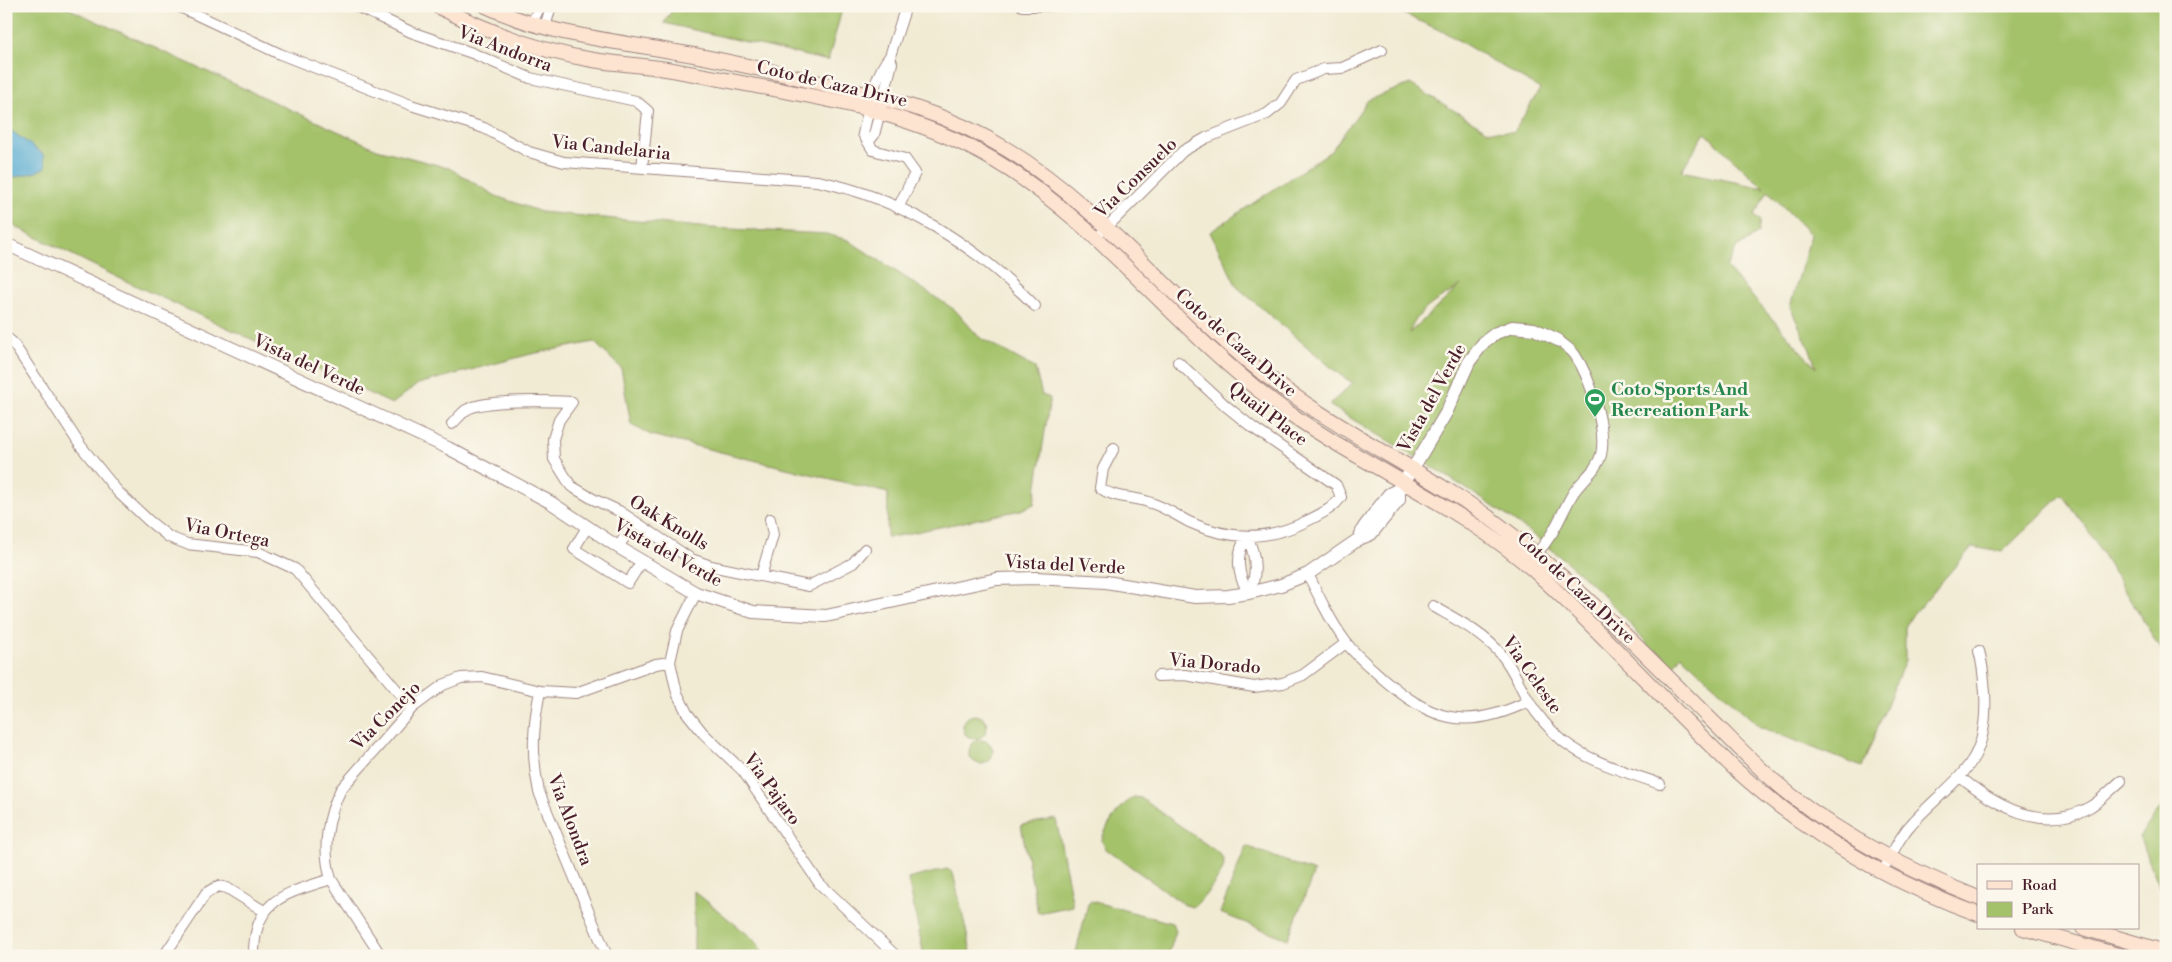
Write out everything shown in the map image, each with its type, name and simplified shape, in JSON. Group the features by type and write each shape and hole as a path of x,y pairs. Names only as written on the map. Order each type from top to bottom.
{"main road":[{"name":"Coto de Caza Drive","path":"437,6 488,30 560,53 592,60 664,69 795,93 898,116 950,137 993,160 1045,194 1096,239 1185,326 1269,399 1401,485 1460,516 1520,558 1575,609 1738,771 1809,827 1846,852 1882,872 1919,891 1977,914"},
{"name":"Coto de Caza Drive","path":"486,6 538,25 582,37 702,57 878,96 930,112 987,138 1038,170 1108,227 1247,360 1285,390 1334,422 1454,494 1536,554 1596,607 1747,758 1816,814 1926,877 1977,898"},
{"path":"2030,930 2121,956"},
{"path":"2090,930 2166,952"}],"street":[{"name":"Via Candelaria","path":"178,6 280,54 411,104 484,128 529,152 545,158 564,162 817,182 849,187 898,208 974,252 1008,278 1036,306"},
{"name":"Via Andorra","path":"356,6 411,32 472,53 530,78 636,102 648,112 642,168"},
{"path":"538,25 540,6"},
{"path":"538,25 552,6"},
{"path":"898,208 915,173 905,159 873,150 863,134 892,63 890,56 897,28 906,6"},
{"path":"1022,6 1050,6"},
{"name":"Via Consuelo","path":"1096,239 1184,151 1206,138 1267,114 1281,103 1296,80 1324,69 1342,68 1382,50"},
{"name":"Vista del Verde","path":"6,244 448,448 550,502 618,547 696,593 753,612 826,616 997,579 1035,578 1106,582 1195,597 1250,593 1281,585 1308,574 1359,539 1364,527 1389,494 1401,485 1412,469 1446,413 1469,362 1484,342 1496,333 1512,328 1534,329 1558,340"},
{"name":"Via Ortega","path":"6,337 13,343 80,445 103,475 149,521 170,537 187,544 258,552 295,569 412,708"},
{"path":"1536,554 1556,530 1574,491 1587,478 1601,455 1601,431 1591,389 1575,355 1558,340"},
{"name":"Quail Place","path":"1178,362 1252,427 1326,476 1340,490 1341,497 1330,509 1290,530 1247,536"},
{"name":"Oak Knolls","path":"452,424 466,410 479,406 532,400 572,402 559,420 553,439 554,459 571,486 635,522 691,559 711,566 809,586 853,563 865,549"},
{"path":"1114,448 1103,469 1100,488 1110,496 1150,502 1210,531 1230,536 1247,536"},
{"path":"762,576 773,535 770,519"},
{"path":"618,547 635,522"},
{"path":"587,527 574,550 628,583 642,561"},
{"path":"1247,536 1254,550 1255,580 1250,593 1241,582 1239,549 1247,536"},
{"path":"1308,574 1346,643 1397,690 1419,706 1441,716 1476,720 1513,709 1529,701"},
{"name":"Via Pajaro","path":"696,593 677,631 670,662 677,693 687,712 702,733 743,771 820,883 896,956"},
{"name":"Via Celeste","path":"1433,606 1487,640 1502,655 1542,720 1562,740 1604,765 1660,784"},
{"name":"Via Dorado","path":"1158,676 1185,675 1254,687 1283,683 1303,675 1346,643"},
{"path":"1882,872 1913,821 1960,777 1974,758 1984,727 1983,663 1979,651"},
{"name":"Via Conejo","path":"331,879 328,869 327,836 334,805 342,789 358,768 412,708 443,685 461,678 482,677 540,691 576,693 656,664 670,662"},
{"name":"Via Alondra","path":"540,691 533,738 534,769 539,792 607,956"},
{"path":"1960,777 2000,805 2026,815 2039,817 2063,816 2088,808 2121,781"},
{"path":"254,956 254,938 264,911 273,902 286,894 331,879 381,956"},
{"path":"164,956 206,893 218,886 227,888 264,911"}],"green space":[{"path":"6,6 63,6 377,149 449,168 496,196 541,212 711,228 826,234 848,240 955,310 979,337 1035,368 1042,395 1050,398 1034,504 1021,510 887,538 888,493 651,435 631,425 621,368 594,342 531,354 418,384 392,404 117,277 6,222"},
{"path":"675,6 843,6 828,61 664,23"},
{"path":"1386,6 2166,6 2166,658 2088,530 2062,495 2002,552 1972,547 1911,617 1905,627 1905,660 1862,767 1760,727 1681,655 1667,676 1636,630 1598,590 1567,562 1468,490 1329,405 1353,383 1339,374 1237,287 1210,232 1331,151 1368,100 1410,84 1488,131 1514,132 1540,89 1446,33","holes":["1705,133 1764,188 1681,171","1768,191 1811,235 1790,307 1811,352 1816,368 1726,267 1738,245 1740,246 1758,233 1760,220 1754,216","1461,285 1409,333 1419,316 1431,304"]},
{"path":"975,715 984,718 987,727 984,736 975,739 966,736 963,727 966,718"},
{"path":"981,740 990,743 993,752 990,761 981,764 972,761 969,752 972,743"},
{"path":"1134,797 1141,798 1220,854 1224,865 1221,873 1205,895 1193,907 1185,905 1106,849 1102,842 1105,831 1114,816"},
{"path":"2166,801 2166,892 2161,890 2139,837"},
{"path":"1056,819 1073,906 1038,913 1021,825"},
{"path":"1246,846 1314,872 1288,939 1220,913"},
{"path":"947,869 953,873 972,956 924,956 908,879"},
{"path":"694,891 752,938 766,956 694,956"},
{"path":"1091,901 1172,923 1176,931 1168,956 1084,956 1076,952 1088,904"}],"water":[{"path":"6,127 43,154 46,167 36,172 6,179"}],"place":[{"name":"Coto Sports And Recreation Park","path":"1595,418"}]}
